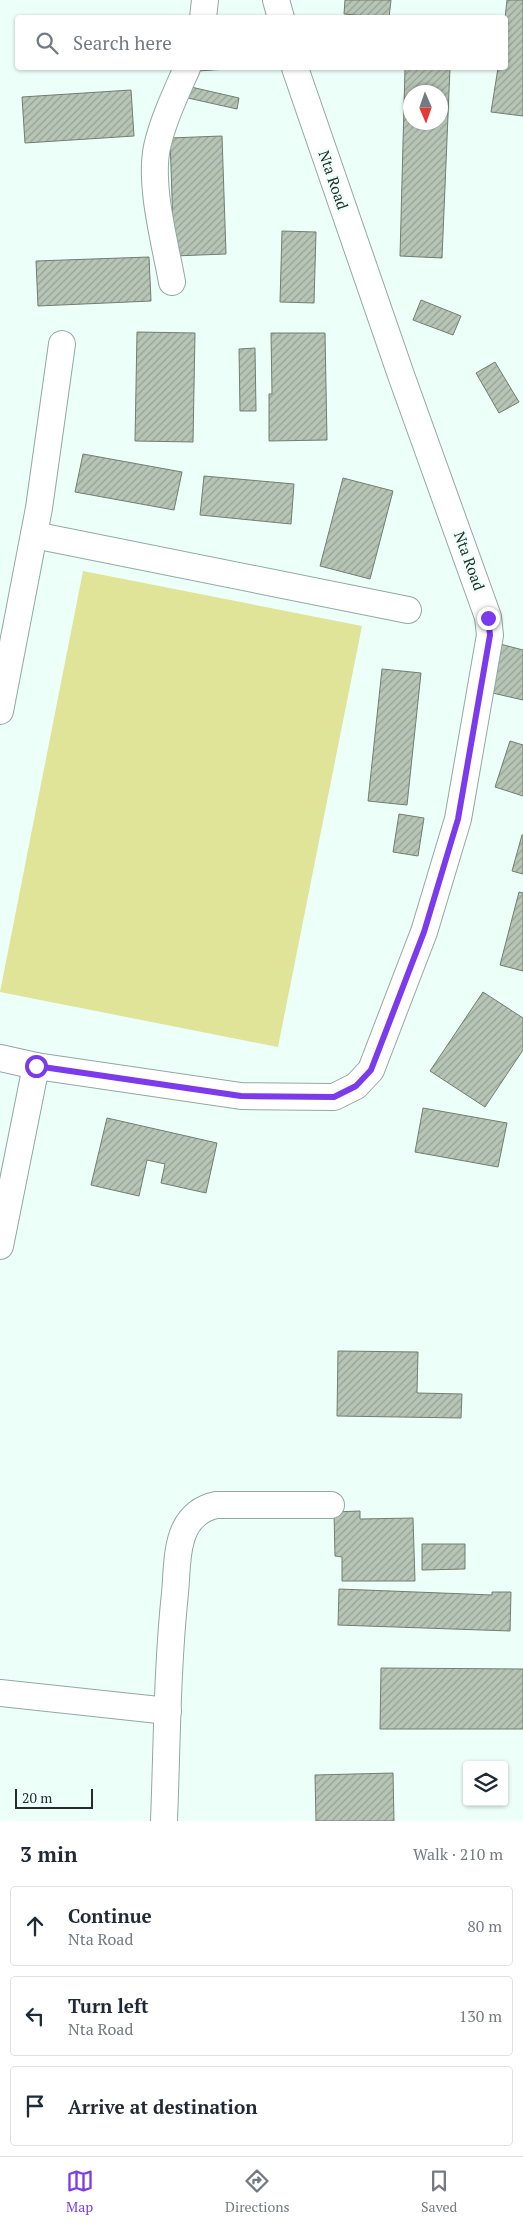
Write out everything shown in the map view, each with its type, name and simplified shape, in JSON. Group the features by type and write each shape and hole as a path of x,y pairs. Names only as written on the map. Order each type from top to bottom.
{"street":[{"path":"203,15 205,0"},
{"path":"276,0 280,15"},
{"path":"172,282 156,188 155,168 157,147 186,70"},
{"name":"Nta Road","path":"0,1058 36,1066 241,1096 334,1097 356,1086 371,1070 420,941 458,819 490,635 488,618 401,375 296,70"},
{"path":"0,711 34,535 62,344"},
{"path":"34,535 408,610"},
{"path":"0,1246 36,1066"},
{"path":"164,1821 172,1624 179,1554 185,1530 196,1514 216,1504 331,1505"},
{"path":"0,1692 168,1711"}],"green space":[{"path":"83,571 362,626 278,1047 0,992"}],"building":[{"path":"345,0 391,0 389,15 344,14"},
{"path":"507,0 523,0 523,116 491,112 498,70 508,70 508,15 505,15"},
{"path":"405,70 450,70 448,115 448,85 405,85"},
{"path":"191,87 239,98 237,109 188,98"},
{"path":"131,90 134,136 25,143 22,97"},
{"path":"403,130 447,130 442,258 400,256"},
{"path":"222,136 226,254 174,256 170,138"},
{"path":"282,231 316,232 314,303 280,302"},
{"path":"149,257 151,301 38,306 36,261"},
{"path":"421,300 461,316 453,335 413,320"},
{"path":"137,332 195,333 193,442 135,441"},
{"path":"271,333 325,333 327,440 269,441 269,394 272,394"},
{"path":"255,348 256,411 240,411 239,349"},
{"path":"495,362 519,402 499,413 476,373"},
{"path":"83,454 182,472 174,510 75,492"},
{"path":"204,476 294,484 291,524 200,515"},
{"path":"343,478 393,491 370,579 320,566"},
{"path":"500,644 523,650 523,700 488,692"},
{"path":"382,669 421,673 407,805 368,801"},
{"path":"510,741 523,745 523,796 495,787"},
{"path":"399,814 424,818 418,856 393,852"},
{"path":"523,835 523,874 512,871"},
{"path":"519,892 523,893 523,971 500,965"},
{"path":"483,992 523,1018 523,1050 485,1107 430,1071"},
{"path":"423,1108 507,1123 498,1167 415,1152"},
{"path":"107,1118 217,1143 206,1193 161,1183 165,1164 147,1160 139,1196 91,1185"},
{"path":"338,1351 418,1352 417,1393 462,1394 461,1418 337,1416"},
{"path":"360,1511 360,1519 413,1518 415,1581 342,1581 342,1557 335,1556 334,1512"},
{"path":"422,1544 465,1544 465,1569 422,1570"},
{"path":"339,1589 492,1595 492,1592 511,1592 510,1631 338,1625"},
{"path":"381,1668 523,1669 523,1729 380,1729"},
{"path":"393,1773 394,1821 316,1821 315,1775"}],"route":[{"path":"36,1066 241,1096 334,1097 356,1086 371,1070 424,932 458,819 490,635 488,618"}]}
